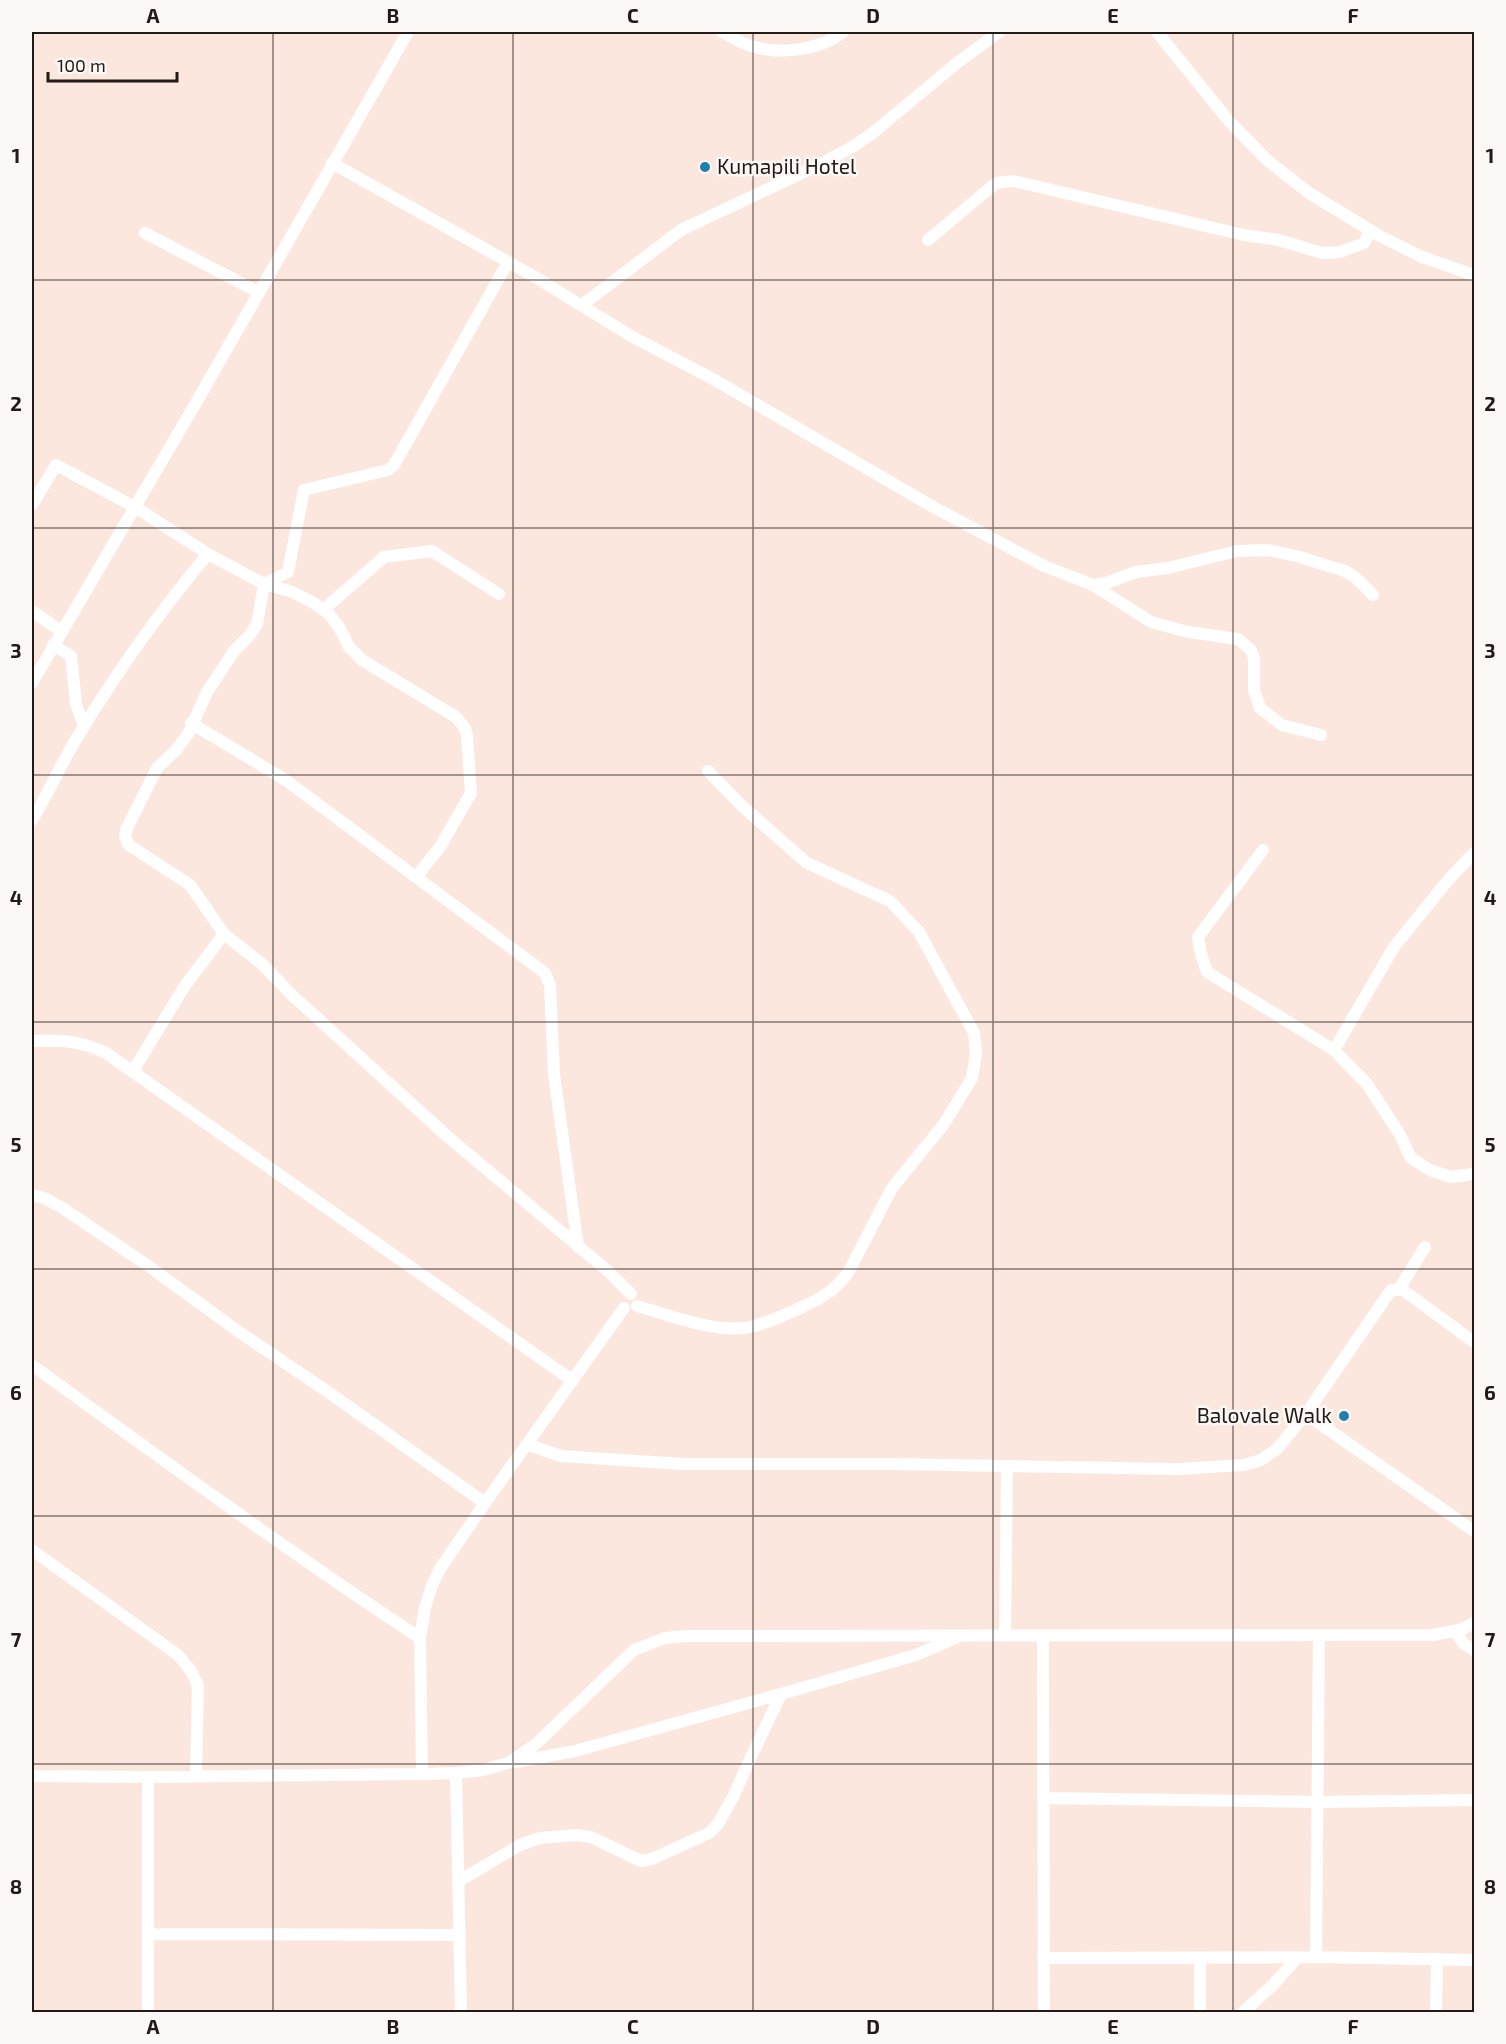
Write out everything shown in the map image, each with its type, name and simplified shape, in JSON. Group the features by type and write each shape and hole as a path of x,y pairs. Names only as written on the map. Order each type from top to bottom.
{"street":[{"path":"32,683 408,32"},
{"path":"722,32 744,44 782,51 832,40 843,32"},
{"path":"582,305 681,230 854,146 999,32"},
{"path":"1157,32 1228,120 1268,160 1309,194 1422,257 1474,275"},
{"path":"332,163 935,508 1044,566 1093,585 1150,622 1188,632 1238,639 1251,650 1254,658 1254,690 1260,708 1282,725 1321,735"},
{"path":"928,240 996,183 1013,181 1244,235 1279,240 1322,253 1341,252 1364,243 1370,230"},
{"path":"145,233 258,292"},
{"path":"264,584 288,572 304,490 388,470 394,465 508,262"},
{"path":"32,505 56,465 135,507 208,554 264,584 290,591 323,610 339,627 349,647 362,660 456,717 465,728 471,793 440,847 416,877"},
{"path":"1093,585 1106,583 1136,572 1168,568 1238,551 1268,550 1345,571 1355,577 1373,595"},
{"path":"323,610 384,557 432,551 499,594"},
{"path":"32,820 84,726 118,671 208,554"},
{"path":"264,584 257,624 250,635 234,651 207,692 191,723 188,734 176,750 157,768 126,830 125,837 129,845 190,885 224,934 262,964 292,995 448,1137 608,1271 631,1303 701,1325 747,1328 783,1316 830,1293 841,1283 892,1188 944,1124 972,1078 976,1053 974,1033 958,1001 919,932 902,913 890,901 807,863 741,805 708,771"},
{"path":"32,611 61,631"},
{"path":"53,645 71,656 76,704 84,726"},
{"path":"191,723 287,781 545,973 550,985 554,1074 578,1247"},
{"path":"1263,850 1198,937 1207,972 1334,1050 1367,1084 1399,1133 1411,1158 1430,1170 1451,1177 1474,1174"},
{"path":"1334,1050 1394,947 1474,852"},
{"path":"133,1071 184,987 224,934"},
{"path":"32,1041 89,1044 133,1071 573,1381"},
{"path":"32,1196 44,1198 61,1207 147,1265 485,1503"},
{"path":"1399,1289 1425,1247"},
{"path":"528,1445 552,1455 683,1464 1178,1468 1244,1465 1270,1455 1306,1414 1391,1290 1399,1289 1474,1342"},
{"path":"422,1774 420,1638 432,1585 440,1569 485,1503 631,1303"},
{"path":"32,1365 172,1467 420,1638"},
{"path":"1306,1414 1474,1531"},
{"path":"1005,1636 1007,1467"},
{"path":"32,1550 177,1655 191,1671 198,1686 196,1776"},
{"path":"508,1763 534,1745 634,1650 665,1638 730,1635 1043,1637 1434,1635 1455,1631 1474,1623"},
{"path":"1455,1631 1464,1644 1474,1650"},
{"path":"32,1776 422,1774 483,1770 575,1751 781,1694 916,1655 963,1635"},
{"path":"1316,1957 1320,1635"},
{"path":"1043,1637 1044,2013"},
{"path":"459,1881 520,1845 540,1838 576,1835 591,1837 641,1861 659,1857 709,1833 718,1824 734,1795 781,1694"},
{"path":"456,1773 461,2013"},
{"path":"147,1777 148,2013"},
{"path":"1043,1798 1319,1802 1474,1800"},
{"path":"149,1934 460,1935"},
{"path":"1043,1958 1316,1957 1474,1960"},
{"path":"1200,1958 1200,2013"},
{"path":"1242,2013 1272,1986 1297,1958"},
{"path":"1436,2013 1437,1959"}],"place":[{"name":"Kumapili Hotel","path":"705,167"},
{"name":"Balovale Walk","path":"1344,1416"}]}
